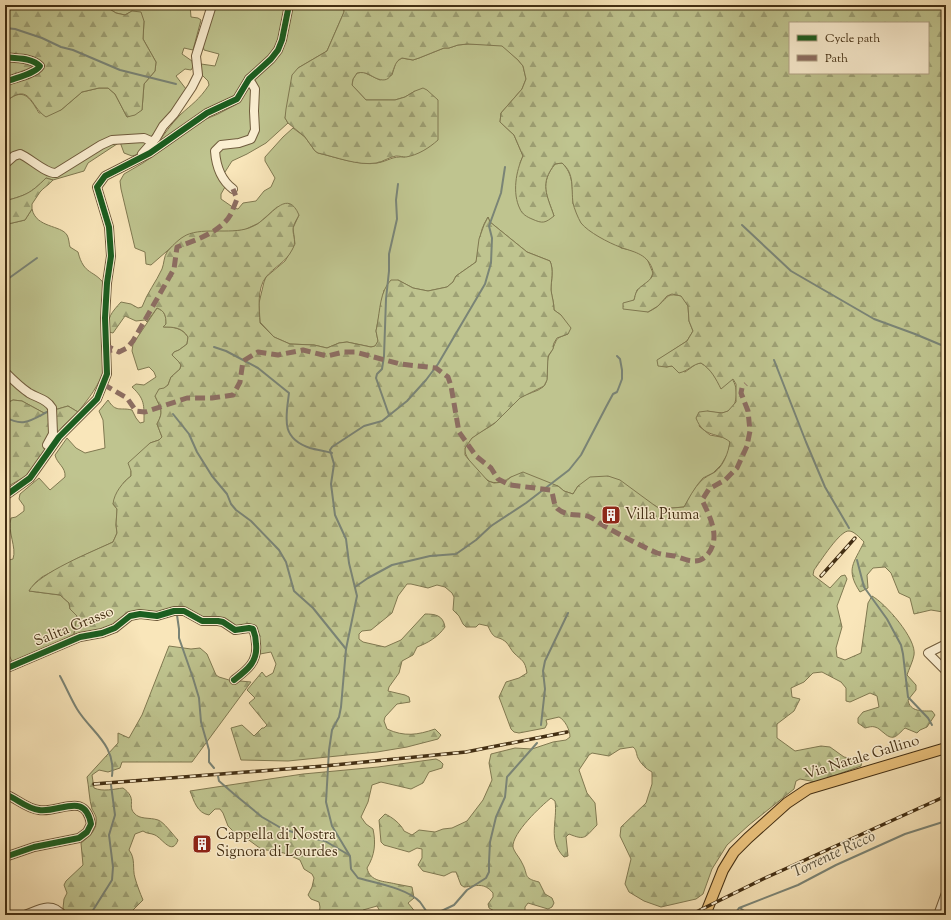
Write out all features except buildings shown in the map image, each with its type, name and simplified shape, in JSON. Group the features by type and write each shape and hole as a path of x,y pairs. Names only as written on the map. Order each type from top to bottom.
{"main road":[{"name":"Via Natale Gallino","path":"705,915 723,870 734,852 797,796 808,789 946,748"}],"street":[{"path":"137,159 153,142 163,126 186,99 198,74 196,56 212,5"},
{"path":"5,496 30,478 59,437 97,399 107,374 105,318 107,284 111,256 109,227 97,187 106,176 150,153 208,113 237,99 249,79 271,59 278,50 282,40 290,5"},
{"path":"5,57 30,60 36,62 40,66 38,69 5,82"},
{"path":"233,189 226,184 221,174 216,161 215,151 221,145 239,143 251,139 255,130 255,89 249,79"},
{"path":"5,164 14,156 20,154 27,157 45,170 56,173 101,144 112,140 144,138 153,142"},
{"path":"5,372 27,392 48,402 52,408 52,437 38,461 39,465"},
{"name":"Salita Grasso","path":"5,669 80,637 102,633 115,628 130,616 140,614 157,616 174,611 184,611 202,621 223,622 235,630 249,628 255,633 257,654 248,669 234,680"},
{"path":"946,644 928,653 946,671"},
{"path":"5,794 39,810 56,809 66,805 82,807 87,812 91,824 88,832 79,838 34,847 5,857"},
{"path":"938,915 946,894"},
{"path":"25,915 44,907 50,907 62,915"}],"green space":[{"path":"5,5 103,5 116,13 125,15 132,11 141,12 144,21 143,39 156,62 155,71 144,84 142,110 135,115 127,117 115,94 108,88 99,88 82,92 61,110 46,117 25,95 20,94 14,96 5,102"},
{"path":"103,5 190,5 191,17 201,20 193,50 184,48 182,54 192,61 193,67 191,70 185,69 176,76 186,89 169,115 136,155 132,156 124,153 120,142 88,163 84,171 53,180 46,178 36,188 18,197 5,201 5,102 11,97 21,94 29,98 39,113 61,110 82,92 99,88 108,88 115,94 127,117 142,110 144,84 155,71 156,62 143,39 144,21 132,11 125,15 116,13"},
{"path":"234,5 286,5 278,41 271,53 250,75 235,96 156,145 177,118 199,98 209,85 208,81 202,75 201,64 215,66 219,54 204,50 203,46 214,8 219,6 228,8"},
{"path":"308,5 344,5 344,12 327,51 298,68 285,118 288,123 266,143 232,161 225,172 218,174 225,187 221,194 221,199 238,209 243,203 256,201 264,191 271,187 275,178 265,161 265,157 293,128 305,137 318,153 340,159 371,164 396,157 405,157 415,91 405,97 395,100 366,100 352,85 353,79 357,73 363,72 380,80 392,75 396,62 402,58 413,60 444,48 458,45 502,45 523,66 526,79 522,89 501,113 500,122 514,135 523,156 520,163 554,216 547,196 546,184 550,171 555,164 562,163 569,172 573,204 621,248 635,251 643,255 648,261 653,273 650,280 637,290 634,300 643,310 648,312 657,307 671,295 682,296 688,306 689,321 693,331 687,341 658,360 666,367 672,366 685,372 696,364 701,363 705,365 715,377 721,388 732,379 736,387 735,402 730,410 724,413 707,411 699,426 710,435 726,438 730,442 728,453 721,465 713,473 703,478 698,484 684,507 660,509 654,505 578,486 573,494 564,491 558,486 511,477 502,482 491,482 470,462 465,452 465,448 470,440 495,423 521,397 543,387 546,381 547,361 549,355 557,339 568,334 561,315 554,310 551,291 552,272 550,261 527,252 490,222 488,217 482,229 476,262 456,276 453,282 447,287 428,291 413,288 398,280 384,290 376,331 378,341 376,346 371,347 347,342 339,343 327,348 314,345 290,344 274,337 260,322 259,303 264,282 266,277 285,261 295,244 293,228 299,215 277,207 259,223 244,230 182,238 151,265 146,264 145,252 135,248 121,189 120,181 124,174 143,163 206,119 237,104 248,87 269,65 292,7 303,9"},
{"path":"344,5 946,5 946,621 943,612 931,610 914,614 910,598 899,593 891,573 885,567 873,568 867,575 868,588 860,592 855,584 852,572 854,561 864,542 851,531 845,532 836,541 814,570 813,575 830,588 841,576 845,575 847,579 837,606 842,627 836,648 837,657 845,660 861,653 868,603 872,596 878,600 899,622 911,640 914,648 914,655 907,675 916,685 916,690 908,700 909,704 914,709 921,711 932,711 935,715 927,727 917,733 905,728 897,735 890,737 876,727 865,728 858,723 858,718 863,712 879,707 877,696 870,693 850,702 846,701 846,688 841,682 822,672 813,673 804,682 791,688 792,697 800,699 794,711 777,724 777,738 795,751 821,746 830,747 844,757 862,761 861,766 816,782 800,779 796,781 794,789 749,825 727,845 712,869 703,894 696,899 661,907 644,901 629,892 625,884 631,859 620,836 621,827 646,803 652,784 652,772 641,762 633,747 620,749 609,756 592,753 579,770 587,793 595,803 597,825 585,837 569,834 566,837 568,856 564,857 556,844 554,830 556,808 555,801 551,798 528,820 517,835 513,847 524,867 527,876 534,881 539,882 545,894 552,898 554,903 552,907 548,909 528,903 525,907 525,915 497,915 496,912 489,908 488,904 493,897 493,893 486,887 464,887 461,885 456,872 452,872 444,876 423,871 418,865 422,858 422,849 417,848 409,852 384,845 381,842 379,820 385,814 396,821 404,831 412,835 419,830 435,832 452,828 467,821 483,800 492,780 489,763 491,754 515,748 532,749 553,742 566,740 570,737 567,726 559,717 546,720 547,724 545,728 519,733 514,732 511,729 499,697 506,682 519,678 527,673 524,663 506,642 492,634 488,626 479,624 476,627 466,627 453,610 454,597 445,587 437,585 428,588 407,584 398,596 392,613 371,630 362,631 359,634 359,639 363,642 385,647 401,640 425,614 438,616 442,620 445,627 439,634 429,642 417,647 413,655 402,661 399,673 389,687 388,691 409,697 410,702 397,704 385,717 384,721 387,729 393,732 405,734 423,733 435,729 441,735 438,739 407,747 377,752 288,761 241,760 231,728 242,725 254,736 267,725 249,703 255,698 247,690 262,672 266,677 273,673 276,664 271,652 260,654 255,628 237,628 204,620 188,611 159,614 139,612 109,628 91,633 74,634 77,616 70,609 69,603 60,595 29,591 34,584 55,570 113,542 117,533 117,509 113,504 119,488 131,476 128,463 150,443 159,440 162,437 157,424 161,410 155,396 159,389 168,385 171,377 180,369 181,365 172,355 174,352 187,344 188,337 180,329 163,327 166,324 165,316 162,311 157,308 147,322 145,320 136,321 125,316 113,333 109,332 108,323 112,312 121,302 131,304 138,308 142,307 162,269 166,254 183,237 197,232 233,231 249,228 258,224 280,205 285,203 295,207 299,215 293,227 294,244 287,258 269,273 263,282 259,299 259,311 260,323 274,337 290,344 314,345 327,348 339,343 347,342 371,347 375,346 378,341 376,331 381,301 387,284 391,280 398,280 413,288 428,291 447,287 453,282 456,276 476,262 479,239 488,217 490,222 527,252 550,261 552,271 551,290 554,310 561,315 571,328 568,334 557,338 554,343 553,349 548,356 547,380 544,386 520,398 496,422 472,438 465,448 465,455 488,481 494,483 505,482 511,477 523,472 558,486 564,491 573,494 578,486 590,477 608,476 620,480 660,509 684,507 698,484 704,478 715,472 723,462 730,442 707,432 699,425 696,418 699,412 707,411 722,413 728,411 736,402 736,384 733,379 721,389 710,371 701,363 679,373 672,366 658,366 657,360 687,341 693,331 689,321 688,306 681,296 672,294 667,296 658,306 648,312 623,309 623,303 634,300 635,294 639,288 651,278 653,272 652,268 643,256 605,240 588,230 581,223 573,203 571,177 566,167 562,163 555,164 550,171 546,184 547,196 554,216 541,222 528,217 521,211 516,196 516,182 518,168 523,156 514,135 500,122 501,113 522,89 526,79 523,66 518,60 502,46 468,44 444,48 413,60 402,58 397,61 391,75 387,79 378,79 368,74 357,73 353,79 352,85 366,100 395,100 423,88 438,100 438,140 415,155 406,157 397,156 381,162 369,164 347,161 318,153 305,137 288,123 285,118 292,75 298,68 327,51 344,12"},
{"path":"46,178 53,180 41,191 32,204 32,209 25,220 8,224 5,234 5,201 18,197 36,188"},
{"path":"32,209 38,220 60,229 68,236 70,247 78,252 80,260 86,269 97,276 105,285 104,368 97,386 78,412 68,406 44,413 22,401 13,400 5,404 5,234 8,224 25,220"},
{"path":"157,308 162,311 166,319 166,324 164,327 178,329 188,337 187,344 174,352 172,355 181,365 180,369 171,377 168,385 155,396 161,410 157,424 162,437 159,440 150,443 131,471 131,476 124,482 113,504 117,509 117,533 113,542 42,577 29,591 60,595 69,603 70,609 77,616 74,634 14,665 5,644 8,625 7,621 5,621 5,561 13,559 14,554 10,529 11,518 16,517 24,511 24,506 19,499 20,494 39,478 50,490 65,477 63,468 55,455 67,438 76,448 85,453 105,448 103,420 99,411 108,400 113,407 132,410 140,423 144,422 142,399 132,387 136,384 144,385 156,377 154,372 149,367 138,370 132,351 133,344"},
{"path":"13,400 22,401 44,413 68,406 78,412 63,426 26,476 5,488 5,404"},
{"path":"169,646 191,649 200,648 207,654 216,675 219,677 229,680 251,682 192,762 122,762 120,768 108,772 99,770 92,775 94,788 105,790 123,788 130,795 131,807 136,815 139,817 160,821 178,840 176,845 170,847 154,834 143,831 135,834 129,850 133,860 135,878 143,900 128,915 69,915 63,908 64,899 67,893 64,885 66,881 83,865 81,843 93,832 96,825 96,817 91,805 87,777 118,743 118,733 129,738 142,715"},
{"path":"436,759 443,764 442,768 429,772 423,783 411,789 381,782 372,785 368,802 361,817 366,824 373,829 374,834 375,844 373,854 367,868 369,873 378,880 412,887 414,898 408,903 417,914 416,915 382,915 377,906 363,910 364,915 348,915 347,911 343,911 339,915 319,915 319,902 311,899 308,895 314,878 312,874 304,869 300,860 284,853 261,849 242,835 234,832 228,826 220,809 215,809 209,815 205,814 196,806 190,791 303,774 378,767"}],"waterway":[{"path":"5,28 15,29 42,38 120,70 176,84"},
{"path":"429,915 420,902 407,893 358,878 351,869 350,856 332,826 326,802 329,750 332,730 339,717 341,707 346,649 357,596 349,563 346,539 335,515 331,484 334,464 330,450 332,447 364,426 382,421 407,401 438,364 485,284 491,263 492,238 489,226 501,193 505,167"},
{"path":"389,415 376,378 377,374 382,369 384,356 389,254 397,219 396,200 398,184"},
{"path":"742,225 791,271 874,319 946,347"},
{"path":"5,281 37,258"},
{"path":"214,347 226,351 258,368 289,393 286,419 289,433 300,444 332,453"},
{"path":"355,587 392,565 430,556 456,554 476,540 491,526 526,503 569,470 581,455 613,394 617,392 622,379 620,359 617,356"},
{"path":"774,360 825,487 849,528"},
{"path":"5,417 17,422 26,422 47,412"},
{"path":"173,414 189,434 197,452 212,476 227,494 231,504 236,510 251,521 279,550 286,562 294,591 313,608 346,649"},
{"path":"857,560 864,587 887,619 901,645 908,697 928,718 932,725"},
{"path":"541,725 545,689 543,671 545,661 568,613"},
{"path":"177,615 179,638 199,698 201,722 209,750 209,762 214,768"},
{"path":"60,676 77,709 106,747 110,755 112,776"},
{"path":"433,915 454,905 467,890 486,878 489,872 490,842 496,817 505,797 507,777 537,743"},
{"path":"218,776 219,781 262,817 281,828 307,837 325,841 349,855"},
{"path":"90,915 112,880 113,867 109,835 115,815 111,785"},
{"name":"Torrente Riccò","path":"734,915 739,908 798,885 836,865 905,834 946,821"},
{"path":"740,908 750,915"}],"railway":[{"path":"821,576 855,538"},
{"path":"94,784 324,766 466,752 567,732"},
{"path":"690,915 763,879 946,796"}],"marked path":[{"path":"110,353 109,347 119,352 127,348 133,341 174,269 177,247 215,231 227,220 237,199 233,189"},
{"path":"103,384 127,398 136,411 145,412 187,398 212,398 233,395 240,382 243,361 258,352 278,355 303,350 327,356 344,352 355,352 400,364 436,368 448,377 459,432 476,456 491,468 498,479 510,485 551,490 555,505 562,512 590,517 620,535 657,553 692,561 704,558 708,554 714,541 711,520 702,500 709,489 725,480 737,468 747,446 750,431 748,411 741,393 742,388 746,384"}],"cycle path":[{"path":"5,496 30,478 59,437 97,399 107,374 105,318 107,283 111,256 109,227 97,187 105,176 150,153 207,113 237,99 249,79 271,59 278,50 282,40 289,5"},
{"path":"5,57 32,61 40,66 29,74 5,82"},
{"path":"5,669 80,637 102,633 115,628 130,616 140,614 157,616 174,611 184,611 202,621 223,622 235,630 249,628 253,629 256,640 255,656 251,665 234,680"},
{"path":"5,794 30,808 39,810 71,806 83,808 88,814 91,824 87,832 79,838 34,847 5,857"}],"place":[{"name":"Villa Piuma","path":"611,515"},
{"name":"Cappella di Nostra Signora di Lourdes","path":"202,844"}]}
